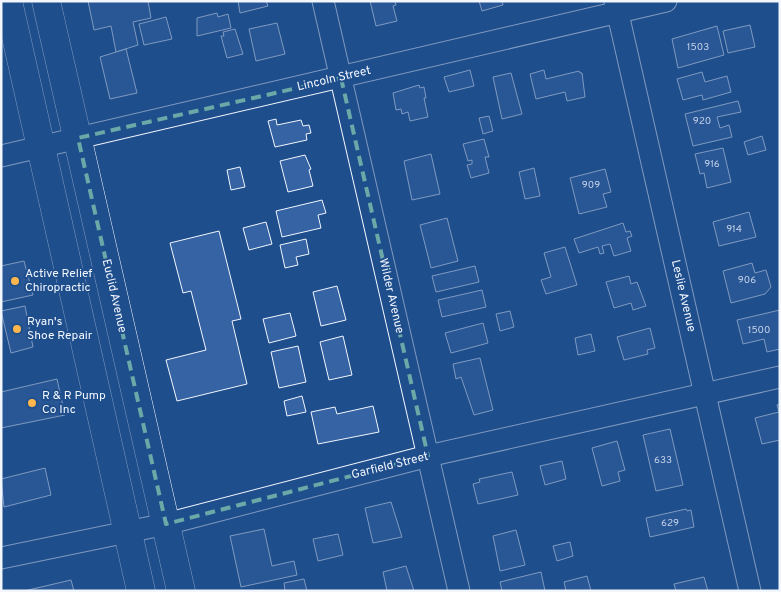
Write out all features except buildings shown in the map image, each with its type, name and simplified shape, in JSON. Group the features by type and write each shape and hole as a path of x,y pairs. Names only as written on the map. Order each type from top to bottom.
{"highway":[{"path":"8,1 141,591"},
{"name":"Euclid Avenue","path":"46,1 181,591"}],"street":[{"name":"Wilder Avenue","path":"323,1 460,591"},
{"name":"Lincoln Street","path":"1,156 341,78 616,7 666,1"},
{"name":"Leslie Avenue","path":"616,7 750,591"},
{"name":"Garfield Street","path":"1,558 128,533 428,456 780,377"}],"highlighted area":[{"path":"341,78 428,456 166,524 78,138"}],"place":[{"name":"Active Relief Chiropractic","path":"15,281"},
{"name":"Ryan's Shoe Repair","path":"17,329"},
{"name":"R & R Pump Co Inc","path":"32,403"}]}
